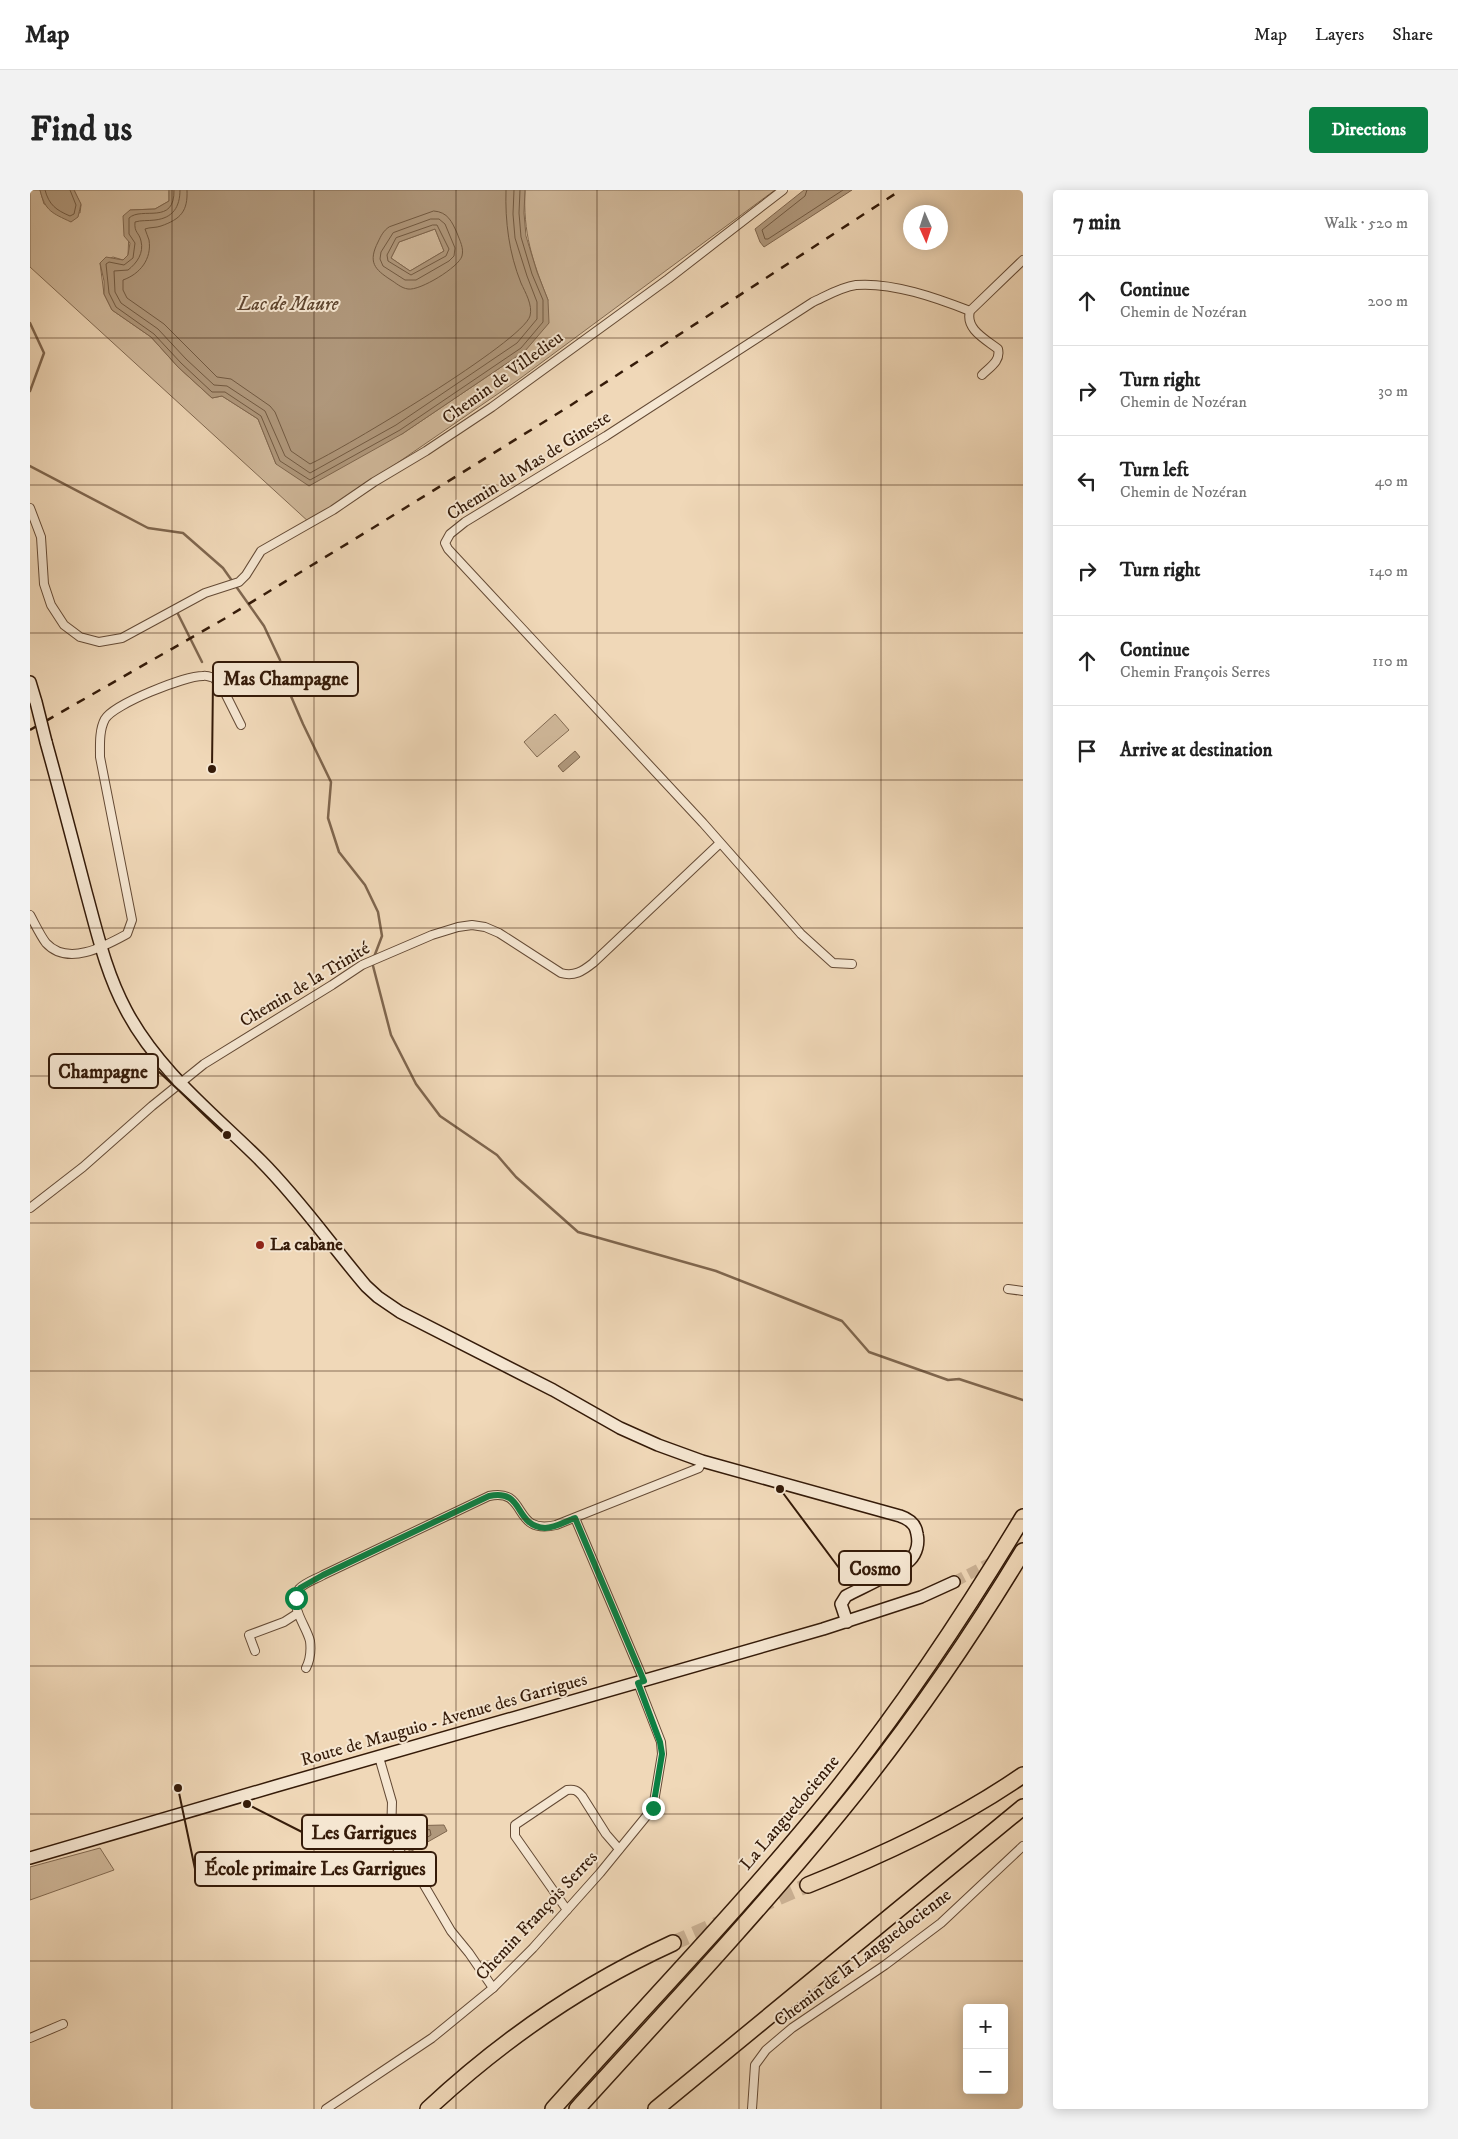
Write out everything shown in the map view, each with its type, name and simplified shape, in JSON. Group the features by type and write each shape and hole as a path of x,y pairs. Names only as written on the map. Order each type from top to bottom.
{"highway":[{"name":"La Languedocienne","path":"553,2109 768,1870 841,1784 888,1723 943,1645 1023,1517"},
{"name":"La Languedocienne","path":"577,2109 784,1878 841,1811 941,1678 1023,1551"},
{"path":"808,1885 876,1857 934,1829 1023,1776"},
{"path":"656,2109 1023,1807"},
{"path":"428,2109 497,2051 556,2008 612,1974 673,1943"}],"street":[{"name":"Chemin de Villedieu","path":"30,508 40,537 44,584 51,605 64,624 80,638 100,642 122,638 205,592 235,584 246,575 261,551 333,510 492,407 668,279 782,190"},
{"path":"982,375 997,360 999,355 998,349 970,325 968,316 970,311 1023,260"},
{"name":"Chemin du Mas de Gineste","path":"719,844 703,823 526,635 445,544 450,534 465,522 606,436 813,302 839,290 855,285 882,286 939,299 970,311"},
{"path":"30,915 46,943 58,951 75,954 101,948 127,934 132,920 100,757 100,739 105,719 122,704 158,689 203,676 214,678 241,725"},
{"path":"30,682 101,948 113,984 126,1012 145,1042 180,1082 261,1161 292,1195 366,1286 388,1305 553,1390 620,1428 658,1445 702,1460 900,1516 911,1522 915,1526 918,1537 914,1555 903,1565 846,1596 841,1604 847,1622"},
{"path":"719,844 801,934 824,956 833,963 852,964"},
{"name":"Chemin de la Trinité","path":"30,1208 83,1167 180,1082 204,1064 332,986 362,964 432,936 458,927 472,925 485,927 499,934 561,973 575,974 593,963 719,844"},
{"path":"1008,1289 1023,1291"},
{"path":"306,1668 310,1660 310,1641 298,1613 296,1598 300,1588 388,1543 489,1496 500,1494 509,1496 524,1518 532,1524 546,1528 556,1526 699,1468 702,1460"},
{"name":"Chemin François Serres","path":"326,2109 432,2038 493,1988 567,1910 653,1808 662,1754 660,1742 641,1682 575,1518"},
{"name":"Route de Mauguio - Avenue des Garrigues","path":"30,1858 847,1622 921,1597 954,1582"},
{"path":"255,1651 249,1635 284,1622 298,1613"},
{"path":"379,1757 392,1802 391,1836 394,1843 416,1873 451,1931 493,1988"},
{"path":"567,1910 516,1836 515,1825 567,1790 578,1791 606,1834 619,1849"},
{"name":"Chemin de la Languedocienne","path":"752,2109 755,2065 766,2050 792,2028 885,1965 941,1923 1023,1846"},
{"path":"30,2038 63,2024"}],"shaded area":[{"path":"30,190 40,190 44,204 80,213 81,205 74,190 169,190 169,201 155,209 130,210 128,255 123,260 113,257 100,263 104,294 112,310 151,337 178,367 212,398 222,396 258,419 276,464 402,434 525,351 548,300 537,272 527,233 525,190 775,190 518,380 310,523 30,267"},
{"path":"435,229 444,251 410,271 391,258 399,242"},
{"path":"555,714 569,730 537,757 524,742"},
{"path":"100,1848 114,1870 30,1900 30,1867"}],"water":[{"path":"40,190 74,190 81,204 78,217 71,222 54,213 44,203"},
{"name":"Lac de Maure","path":"169,190 525,190 526,236 548,300 549,323 525,351 402,434 309,486 276,464 258,419 222,396 212,398 178,367 151,337 112,310 104,294 104,281 100,263 106,257 123,260 128,255 130,243 124,236 123,216 130,210 155,209 169,201","holes":["435,229 444,251 410,271 391,258 399,242"]},
{"path":"804,190 852,190 764,247 755,229"},
{"path":"575,751 580,757 563,772 558,766"},
{"path":"444,1825 447,1831 410,1852 400,1836 402,1826"}],"waterway":[{"path":"30,323 44,353 30,391"},
{"path":"30,466 148,528 183,533 223,568 264,626 280,660 287,687 331,782 328,818 339,852 365,885 378,912 382,936 374,957"},
{"path":"178,614 202,662"},
{"path":"372,962 391,1035 416,1084 440,1116 497,1155 516,1177 578,1232 716,1271 842,1321 869,1352 948,1380 959,1379 1023,1400"}],"tunnel":[{"path":"954,1582 1023,1546"},
{"path":"673,1943 808,1885"}],"railway":[{"path":"30,730 224,619 568,407 901,190"}],"place":[{"name":"Mas Champagne","path":"212,769"},
{"name":"Champagne","path":"227,1135"},
{"name":"La cabane","path":"260,1245"},
{"name":"Cosmo","path":"780,1489"},
{"name":"École primaire Les Garrigues","path":"178,1788"},
{"name":"Les Garrigues","path":"247,1804"}],"route":[{"path":"296,1598 300,1588 323,1575 489,1496 500,1494 509,1496 524,1518 532,1524 546,1528 575,1518 644,1681 638,1683 660,1742 662,1754 653,1808"}]}
